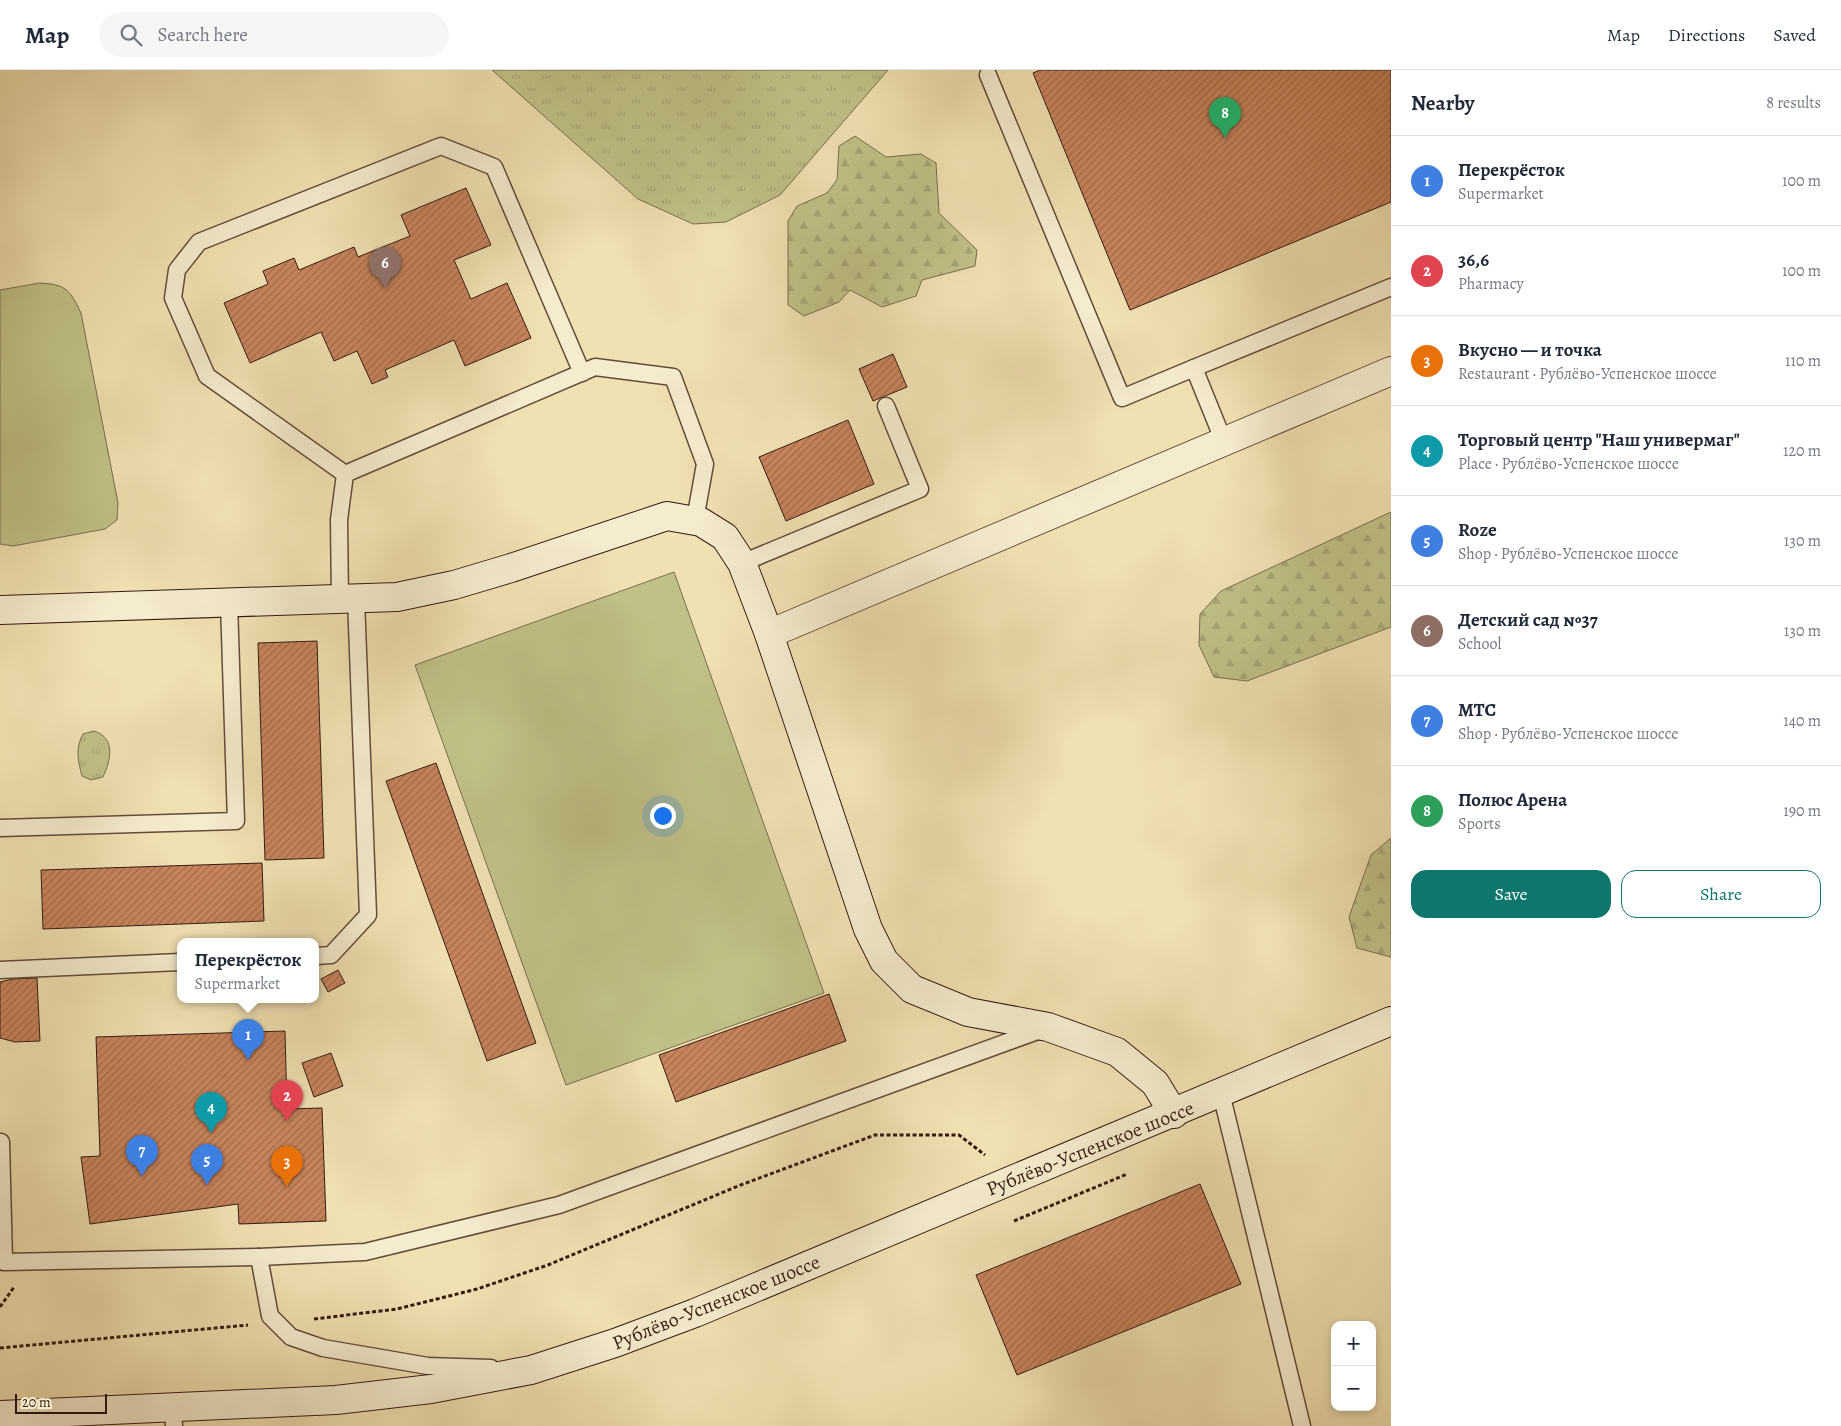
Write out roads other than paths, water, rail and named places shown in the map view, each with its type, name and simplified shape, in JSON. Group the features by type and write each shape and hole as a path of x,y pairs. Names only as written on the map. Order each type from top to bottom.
{"street":[{"path":"769,634 1391,371"},
{"path":"0,610 397,597 454,585 667,516 701,522 726,537 742,563 769,634 868,929 884,961 912,989 968,1012 1048,1027 1117,1052 1155,1083 1174,1114"},
{"name":"Рублёво-Успенское шоссе","path":"0,1414 174,1417 431,1389 531,1370 615,1343 695,1313 1391,1022"}],"lane":[{"path":"988,75 1122,398 1391,287"},
{"path":"345,474 207,376 173,298 177,270 199,242 441,146 494,167 582,373"},
{"path":"345,474 595,367 673,377 705,464 695,520"},
{"path":"1194,368 1224,442"},
{"path":"742,563 920,489 886,406"},
{"path":"319,956 331,955 368,915 348,600 339,520 345,474"},
{"path":"0,828 236,821 229,603"},
{"path":"0,970 177,962"},
{"path":"1,1142 4,1262 259,1257 365,1252 560,1206 1048,1027"},
{"path":"1221,1093 1302,1426"},
{"path":"259,1257 270,1316 291,1337 323,1348 428,1366 531,1370"}],"place":[{"name":"Полюс Арена","path":"1225,138"},
{"name":"Детский сад №37","path":"385,288"},
{"name":"Перекрёсток","path":"248,1060"},
{"name":"36,6","path":"287,1121"},
{"name":"Торговый центр \"Наш универмаг\"","path":"211,1133"},
{"name":"МТС","path":"142,1176"},
{"name":"Roze","path":"207,1185"},
{"name":"Вкусно — и точка","path":"287,1187"}]}
